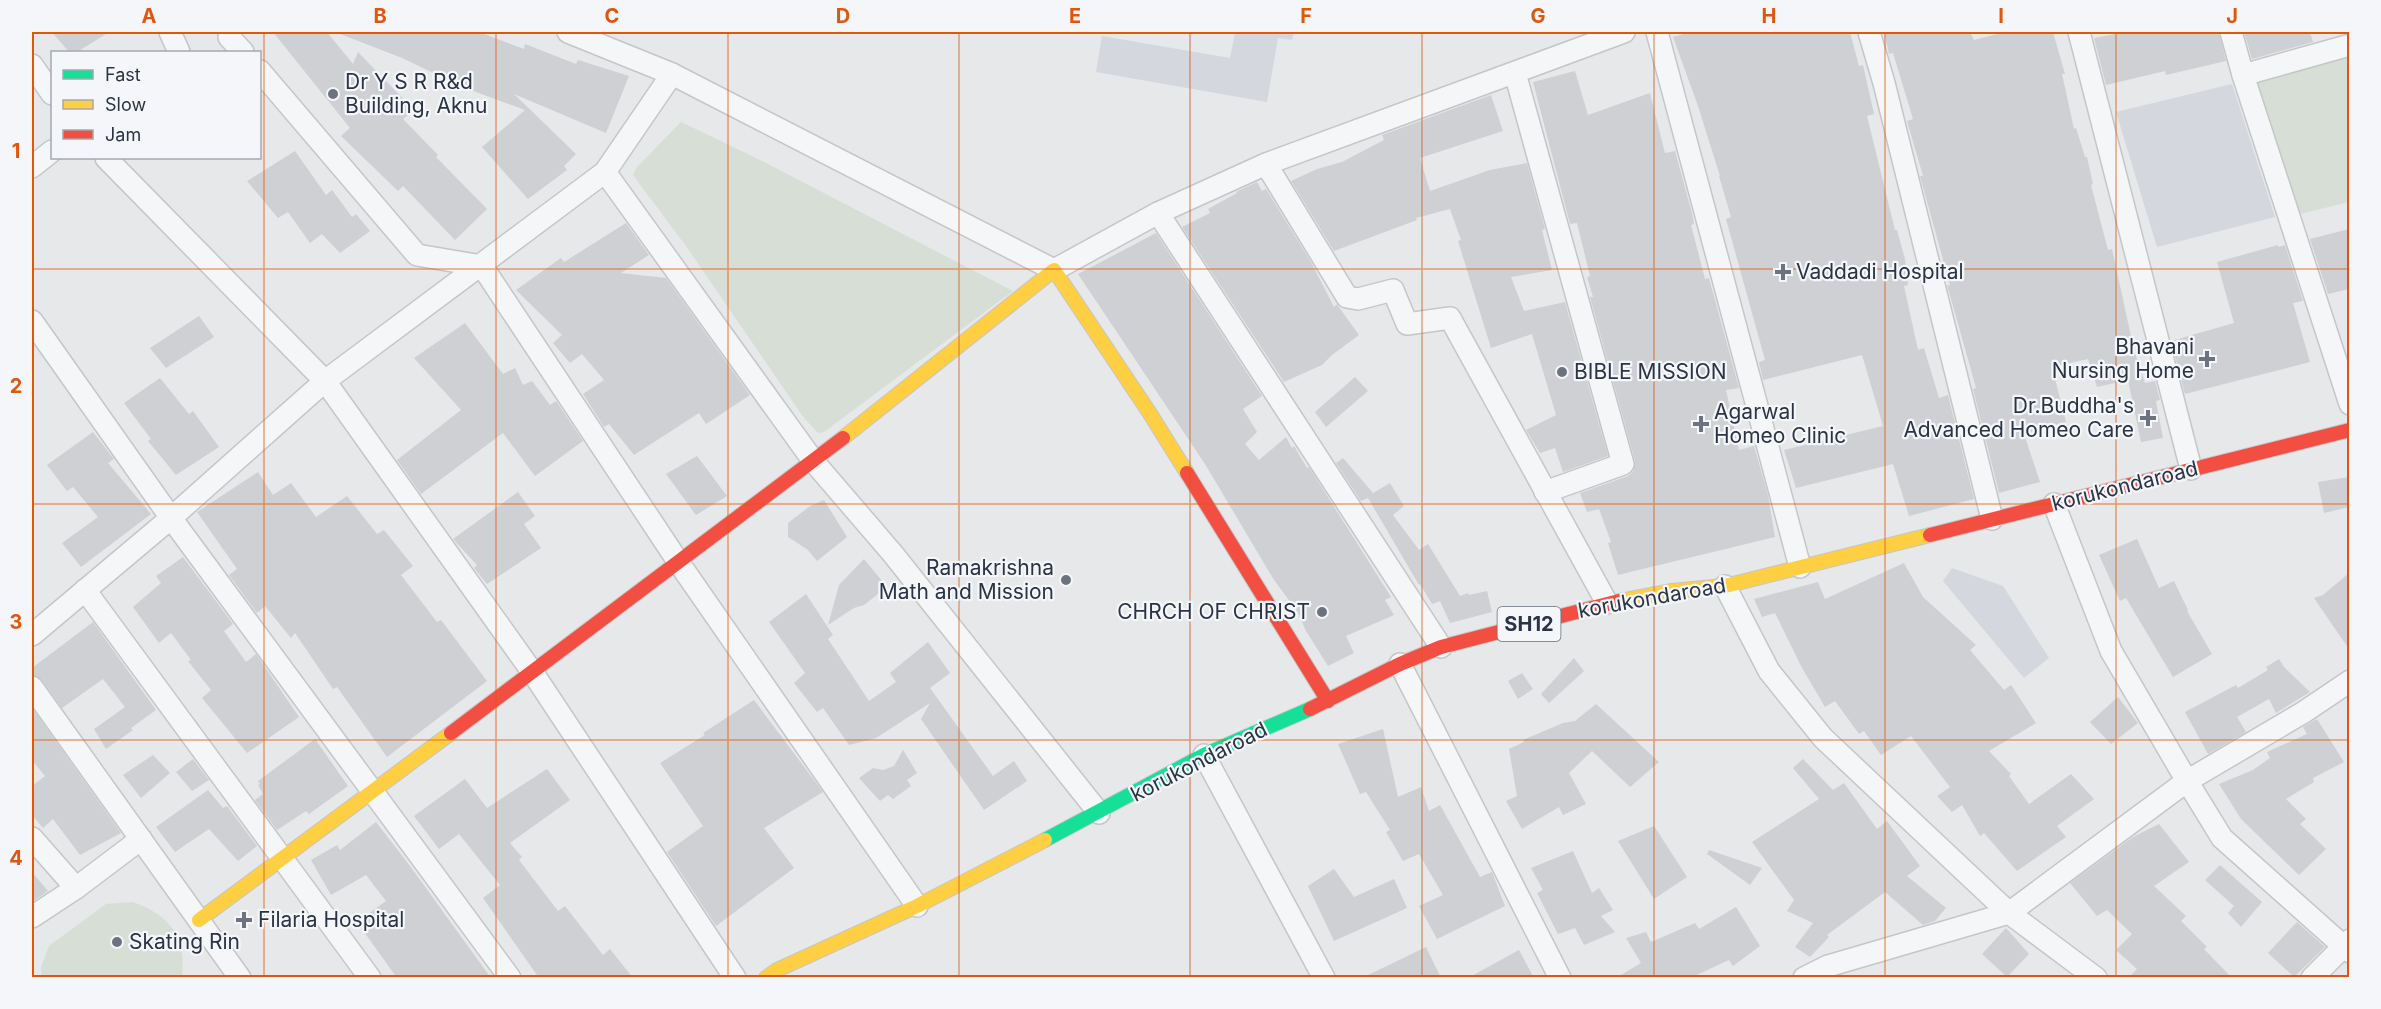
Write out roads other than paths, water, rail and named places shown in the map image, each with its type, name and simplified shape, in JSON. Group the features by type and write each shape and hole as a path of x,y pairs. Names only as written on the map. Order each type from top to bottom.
{"main road":[{"path":"199,920 814,462 1054,270 1149,412 1328,702"},
{"name":"korukondaroad","path":"774,975 917,906 1099,813 1204,755 1328,702 1400,664 1441,647 1607,603 1671,591 1725,586 2349,430"}],"street":[{"path":"170,32 179,51"},
{"path":"568,32 672,74 1054,270 1158,213 1266,164 1624,32"},
{"path":"1658,32 1800,567"},
{"path":"1869,32 1884,83 1992,519"},
{"path":"2079,32 2191,470"},
{"path":"2231,32 2349,404"},
{"path":"229,37 242,51"},
{"path":"2243,75 2349,45"},
{"path":"32,65 51,93"},
{"path":"261,72 417,255 482,266 679,563 917,906"},
{"path":"1515,73 1623,464 1545,492"},
{"path":"32,635 171,518 325,381 605,172 672,74"},
{"path":"32,167 51,152"},
{"path":"107,159 325,381 533,673 735,978"},
{"path":"1266,164 1347,297 1358,299 1393,290 1407,324 1450,318 1607,603"},
{"path":"605,172 814,462 893,554 1099,813"},
{"path":"1158,213 1441,647"},
{"path":"32,321 171,518 510,978"},
{"path":"2054,504 2111,651 2222,838 2347,946 2312,978"},
{"path":"1725,586 1769,671 1823,738 2009,913 2096,978"},
{"path":"85,590 370,978"},
{"path":"1400,664 1560,978"},
{"path":"1804,978 1830,972 2009,913 2187,781 2304,712 2349,681"},
{"path":"32,687 240,978"},
{"path":"1204,755 1324,978"},
{"path":"32,838 76,888"},
{"path":"32,917 76,888 141,839"}],"place":[{"name":"Dr Y S R R&d Building, Aknu","path":"333,94"},
{"name":"Vaddadi Hospital","path":"1783,272"},
{"name":"Bhavani Nursing Home","path":"2207,359"},
{"name":"BIBLE MISSION","path":"1562,372"},
{"name":"Dr.Buddha's Advanced Homeo Care","path":"2148,418"},
{"name":"Agarwal Homeo Clinic","path":"1701,424"},
{"name":"Ramakrishna Math and Mission","path":"1066,580"},
{"name":"CHRCH OF CHRIST","path":"1322,612"},
{"name":"Filaria Hospital","path":"244,920"},
{"name":"Skating Rin","path":"117,942"}]}
